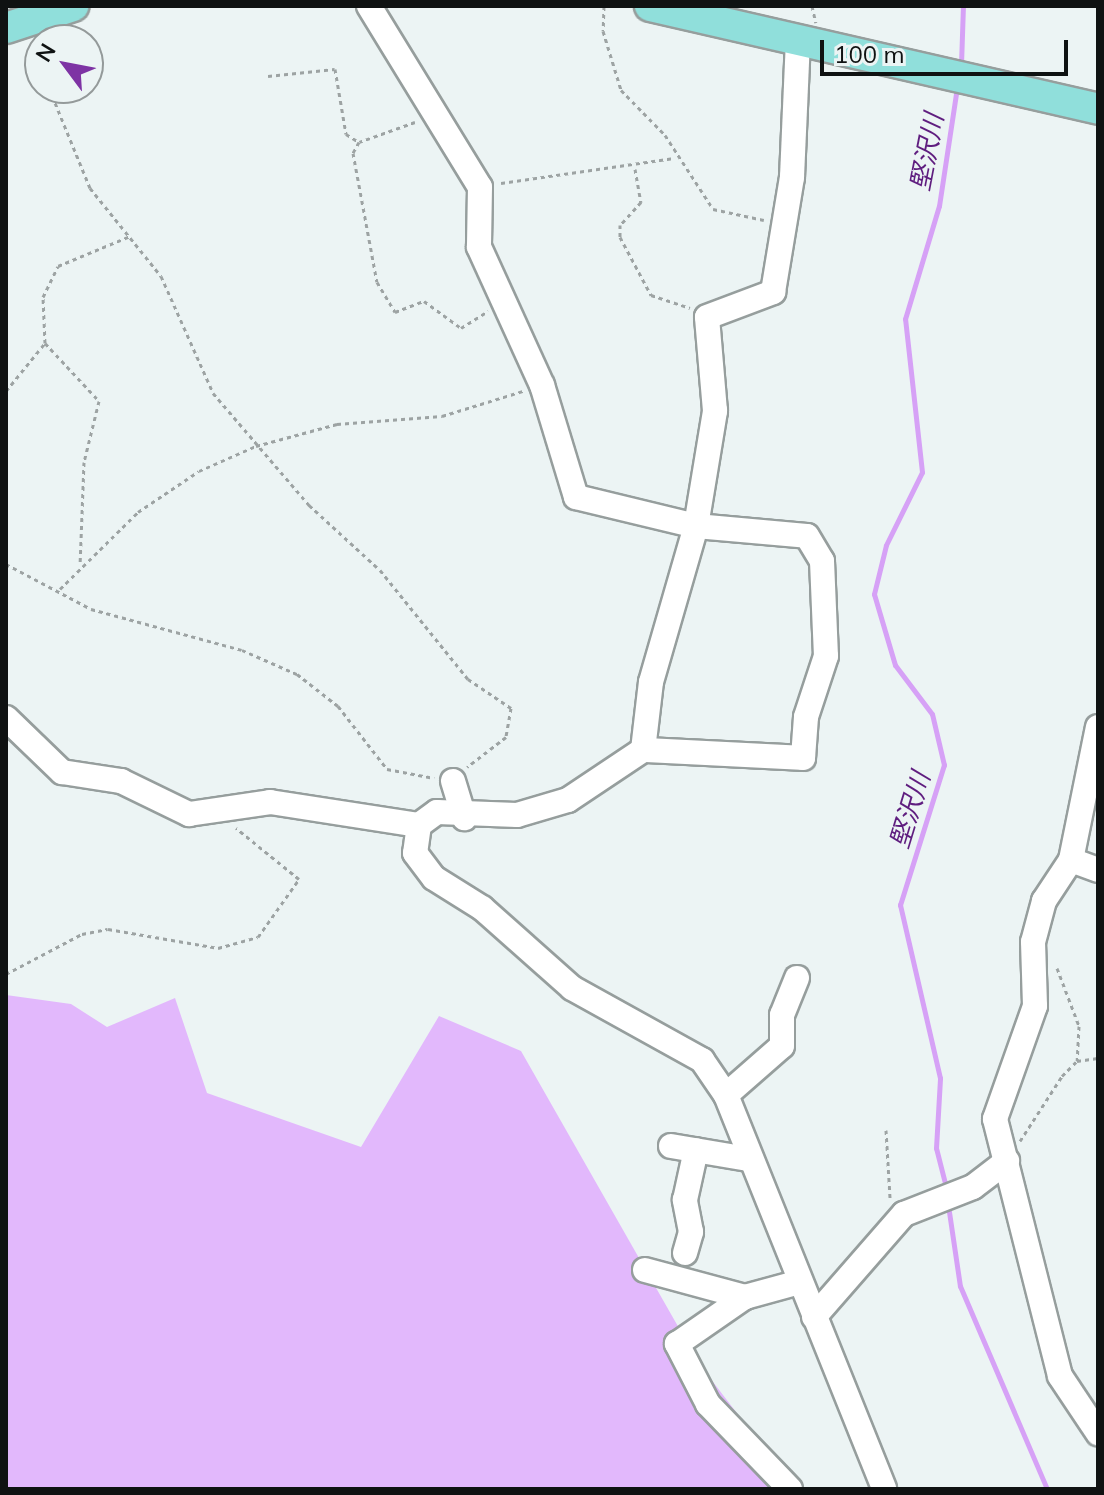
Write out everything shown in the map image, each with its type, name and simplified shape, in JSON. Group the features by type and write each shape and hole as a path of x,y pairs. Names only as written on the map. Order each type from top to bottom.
{"main road":[{"path":"6,28 70,6"},
{"path":"650,6 1098,109"}],"street":[{"path":"6,718 62,772 121,781 189,814 270,802 419,825 437,812 464,818 517,815 568,800 643,750 803,758 806,717 826,656 822,561 807,536 696,526 576,497 542,385 508,299 479,247 480,187 369,6"},
{"path":"643,750 663,622 696,526 715,411 707,317 773,292 779,223 792,177 798,38"},
{"path":"1098,727 1071,860 1044,901 1033,942 1035,1006 995,1119 1060,1376 1098,1433"},
{"path":"453,781 464,818"},
{"path":"419,825 415,853 434,878 482,908 572,988 702,1060 726,1095 748,1159 884,1489"},
{"path":"1071,860 1098,870"},
{"path":"726,1095 782,1046 782,1015 797,978"},
{"path":"685,1253 681,1160 748,1159"},
{"path":"814,1317 897,1222 973,1187 1007,1161"},
{"path":"645,1270 745,1297"},
{"path":"790,1489 708,1404 677,1344 745,1297 800,1282"}],"path":[{"path":"604,6 603,31 621,90 665,135 674,158 713,209 779,223"},
{"path":"268,76 335,69 346,134 359,142"},
{"path":"6,564 60,589 91,609 242,650 297,674 338,706 387,769 453,781 506,737 511,708 468,679 380,570 256,446 213,393 161,276 90,188 56,104"},
{"path":"359,142 434,116"},
{"path":"359,142 356,185 377,282 395,312 424,301 461,328 508,299"},
{"path":"480,187 567,170 635,169 674,158"},
{"path":"635,169 641,202 620,225 620,237 651,295 707,317"},
{"path":"80,564 84,462 99,401 45,343 43,297 58,266 130,236"},
{"path":"6,391 45,343"},
{"path":"60,589 80,564 199,471 256,446 337,424 442,416 542,385"},
{"path":"6,974 82,934 108,929 218,948 258,937 299,879 214,812"},
{"path":"1007,1161 1077,1061 1079,1026 1057,968"},
{"path":"1077,1061 1098,1058"},
{"path":"886,1130 897,1222"}],"shaded area":[{"path":"6,995 71,1004 107,1027 175,998 207,1093 361,1147 439,1016 521,1051 700,1365 795,1489 6,1489"}],"waterway":[{"name":"堅沢川","path":"961,65 963,6"},
{"name":"堅沢川","path":"947,1191 936,1148 940,1078 900,905 944,765 932,714 895,665 874,594 886,545 922,472 905,319 939,206 957,87"},
{"name":"堅沢川","path":"948,1205 960,1286 1047,1489"}]}
